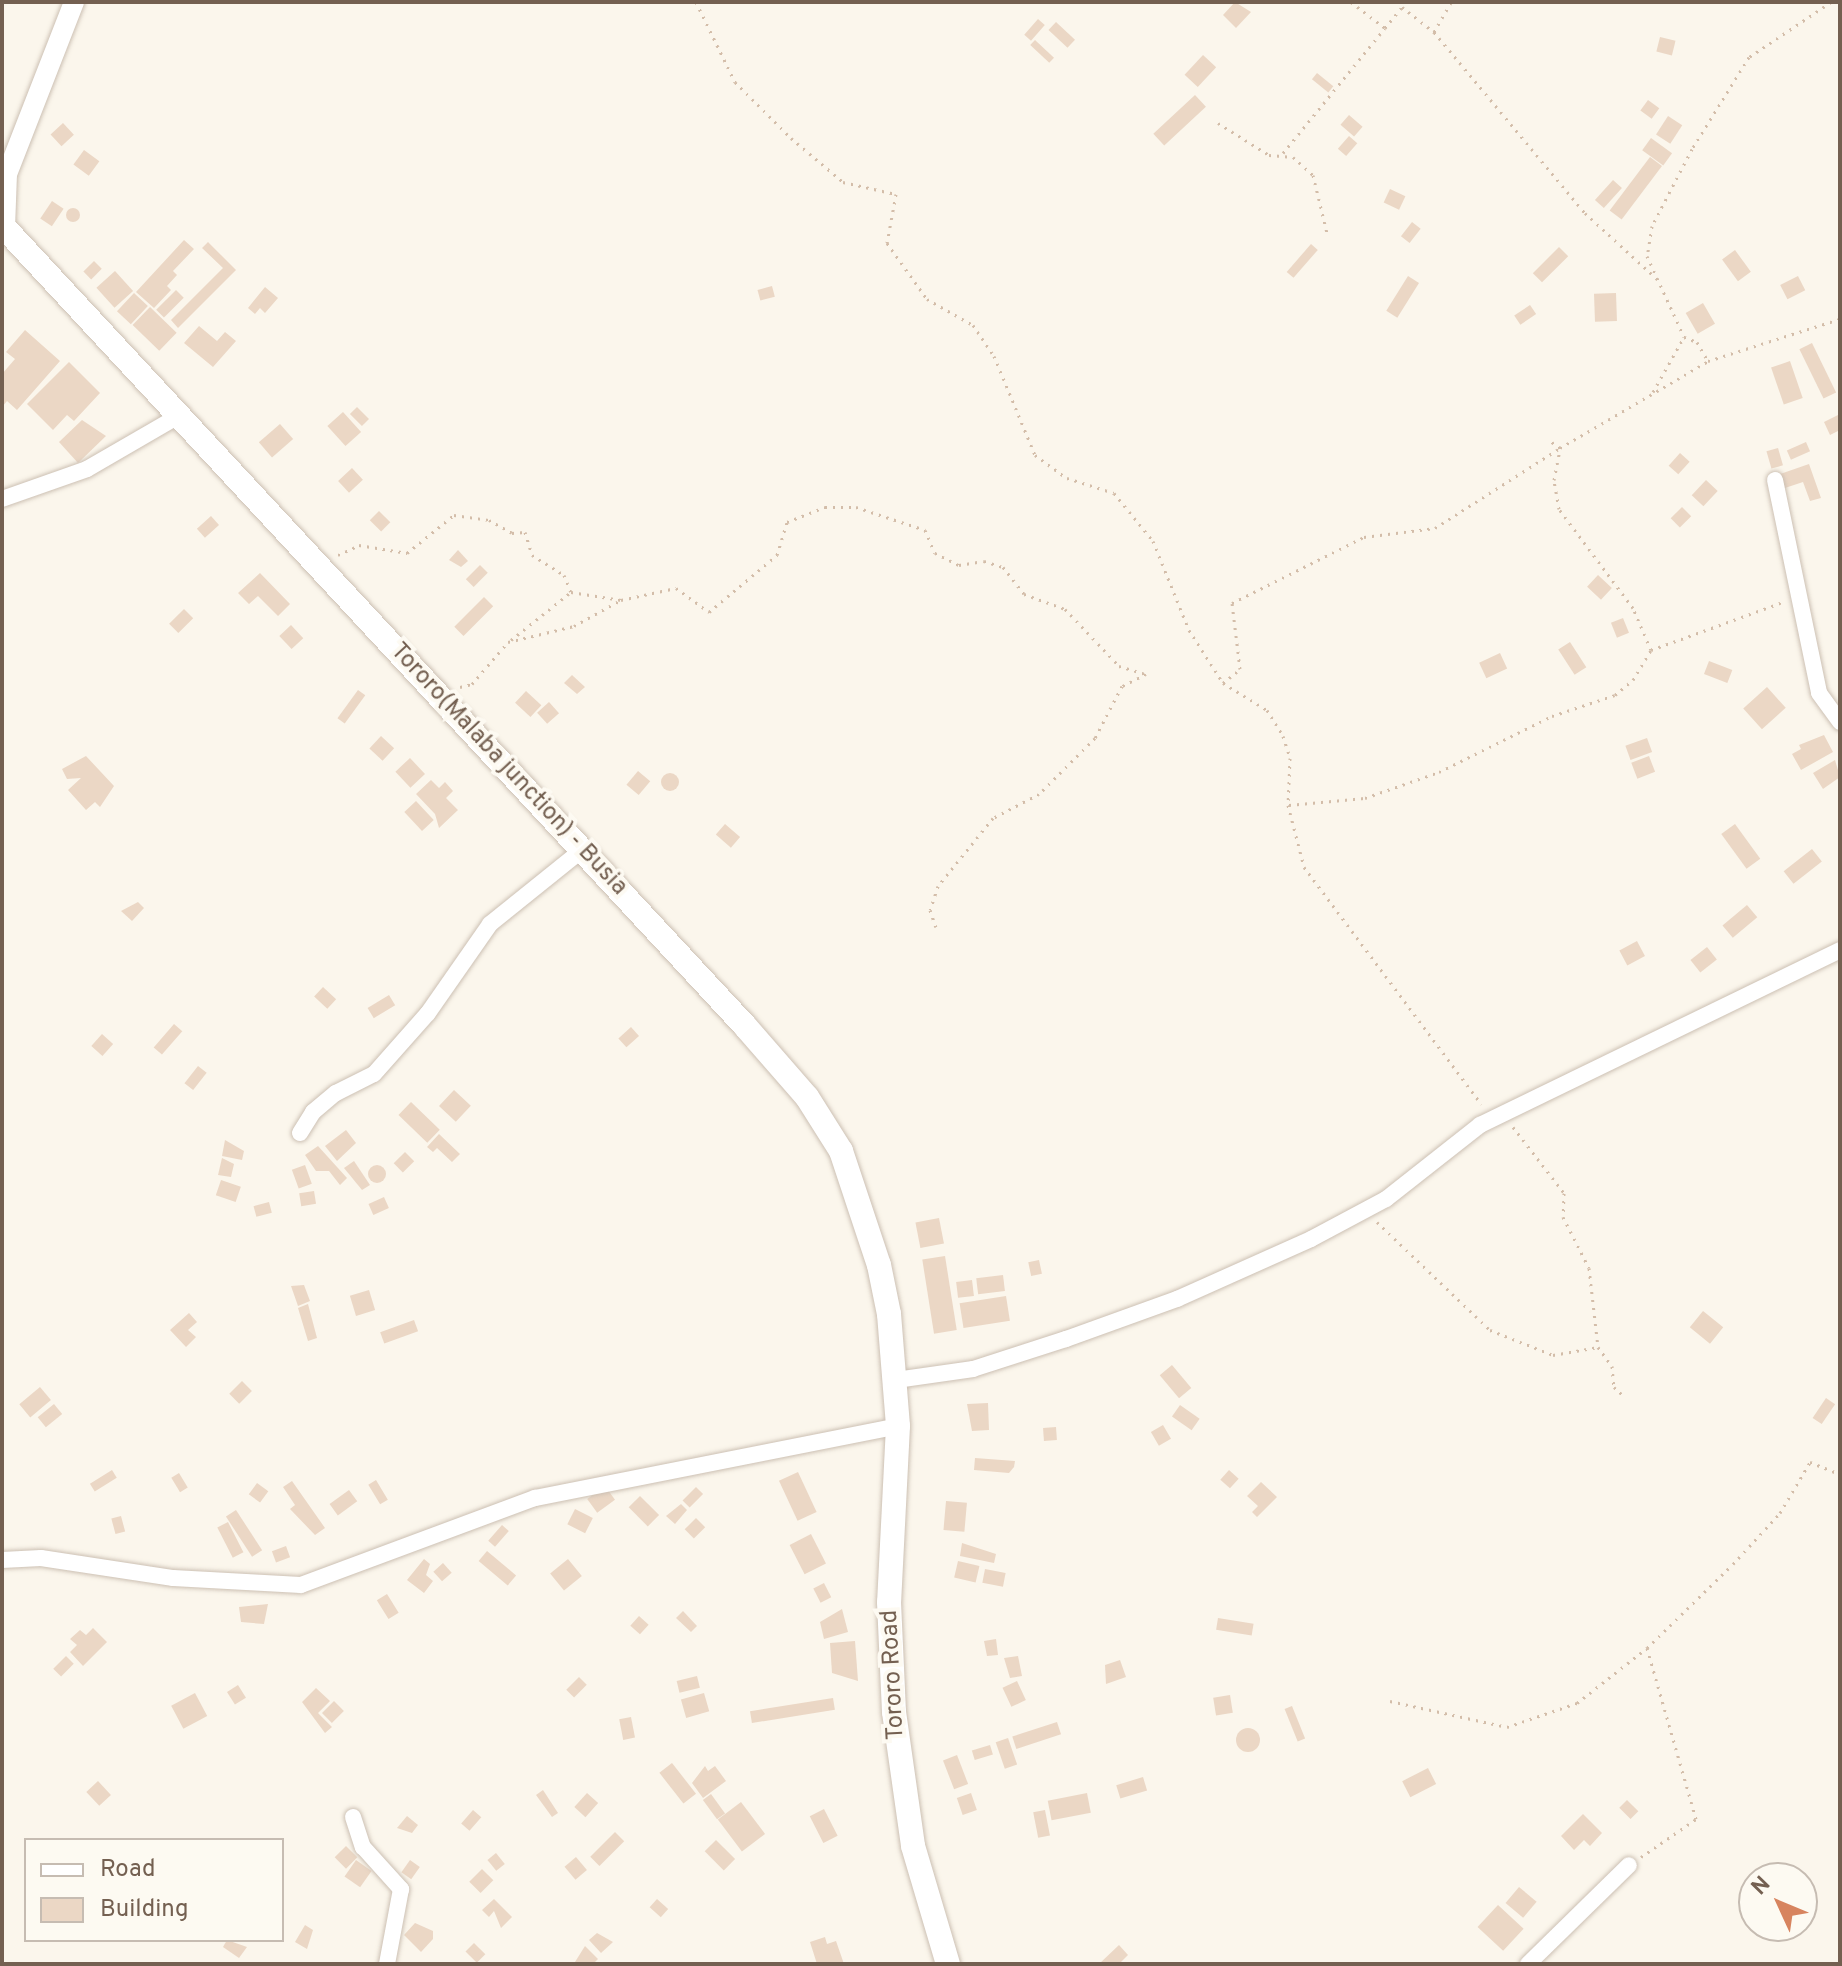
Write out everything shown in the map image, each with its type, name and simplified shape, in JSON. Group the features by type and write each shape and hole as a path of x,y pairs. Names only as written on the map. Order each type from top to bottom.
{"main road":[{"name":"Tororo(Malaba junction) - Busia","path":"3,226 807,1097 841,1151 879,1265 896,1380"},
{"name":"Tororo Road","path":"896,1380 898,1426 889,1602 894,1712 913,1846 948,1964"}],"street":[{"path":"3,226 7,174 74,2"},
{"path":"2,499 87,469 180,415"},
{"path":"1775,480 1790,535 1796,597 1819,693 1840,722"},
{"path":"300,1133 313,1112 336,1093 374,1074 428,1013 490,924 517,897 582,850"},
{"path":"896,1380 973,1369 1177,1299 1365,1211 1498,1116 1840,950"},
{"path":"2,1560 41,1558 173,1578 301,1585 535,1498 898,1426"},
{"path":"353,1817 363,1847 401,1889 387,1964"},
{"path":"1528,1964 1629,1865"}],"path":[{"path":"696,2 735,82 791,138 843,182 896,194 887,243 927,299 973,325 994,356 1035,455 1067,478 1114,493 1153,541 1189,630 1223,683 1267,710 1283,736 1290,758 1288,805 1304,867 1498,1116 1564,1193 1563,1217 1589,1268 1598,1347 1612,1366 1614,1387 1626,1398"},
{"path":"1351,2 1385,28"},
{"path":"1283,153 1407,2"},
{"path":"1434,32 1451,2"},
{"path":"1708,361 1697,342 1684,337 1647,256 1652,226 1692,149 1749,57 1831,2"},
{"path":"1402,7 1434,32 1585,213 1660,282"},
{"path":"1218,123 1261,151 1283,153 1313,175 1327,233"},
{"path":"1223,683 1240,669 1232,603 1364,537 1435,528 1560,448 1708,361 1840,319"},
{"path":"1651,395 1684,337"},
{"path":"1549,440 1560,448"},
{"path":"1288,805 1365,798 1467,761 1538,722 1615,695 1646,666 1651,650 1633,608 1559,509 1554,480 1560,448"},
{"path":"508,642 574,626 621,600 676,588 709,612 777,555 787,522 825,507 856,507 925,530 935,553 959,565 984,561 1003,567 1024,594 1065,609 1119,666 1146,674 1122,686 1095,738 1048,786 993,818 938,886 930,910 936,927"},
{"path":"318,564 359,545 407,553 454,515 489,520 512,533 525,532 532,555 564,575 571,592"},
{"path":"437,693 472,684 508,642 571,592 621,600"},
{"path":"1651,650 1796,597"},
{"path":"1365,1211 1490,1330 1553,1355 1598,1347"},
{"path":"1390,1701 1507,1727 1577,1703 1647,1648 1780,1513 1810,1462 1840,1474"},
{"path":"1629,1865 1696,1819 1647,1648"}],"building":[{"path":"1235,2 1251,12 1236,28 1223,15"},
{"path":"1038,19 1045,25 1031,41 1024,35"},
{"path":"1056,22 1075,40 1068,48 1048,30"},
{"path":"1660,37 1676,41 1672,55 1656,52"},
{"path":"1035,40 1054,58 1049,63 1030,45"},
{"path":"1203,55 1216,67 1198,87 1185,75"},
{"path":"1317,73 1333,86 1328,92 1312,79"},
{"path":"1195,95 1206,107 1164,146 1153,134"},
{"path":"1648,100 1659,108 1652,119 1640,111"},
{"path":"1349,115 1363,127 1354,137 1340,125"},
{"path":"1668,116 1682,125 1670,144 1656,134"},
{"path":"63,123 74,135 61,146 51,135"},
{"path":"1349,136 1357,143 1346,156 1338,149"},
{"path":"1651,138 1672,153 1663,165 1642,150"},
{"path":"84,150 99,161 89,176 73,165"},
{"path":"1650,157 1662,166 1622,220 1610,211"},
{"path":"1613,180 1622,188 1604,208 1595,200"},
{"path":"1390,189 1405,196 1399,210 1384,203"},
{"path":"52,201 64,209 52,226 40,218"},
{"path":"73,208 80,215 73,222 66,215"},
{"path":"1412,222 1421,229 1410,243 1401,236"},
{"path":"184,240 194,249 173,271 177,275 167,286 171,290 154,308 136,292"},
{"path":"208,242 236,270 178,328 171,320 223,268 202,248"},
{"path":"1311,244 1318,250 1294,278 1287,272"},
{"path":"1559,247 1568,256 1542,282 1533,273"},
{"path":"1735,250 1751,272 1738,281 1722,259"},
{"path":"94,261 102,269 91,279 83,272"},
{"path":"115,271 133,291 114,308 96,288"},
{"path":"1408,276 1419,283 1397,318 1386,311"},
{"path":"1798,276 1805,290 1787,299 1780,285"},
{"path":"772,286 775,297 760,301 758,290"},
{"path":"265,287 278,298 265,313 260,308 255,314 248,308"},
{"path":"176,290 184,298 164,318 156,310"},
{"path":"134,293 148,306 131,324 117,311"},
{"path":"1616,293 1617,321 1595,322 1594,294"},
{"path":"1703,303 1715,324 1698,334 1686,313"},
{"path":"1530,305 1536,314 1520,325 1514,316"},
{"path":"150,307 177,333 159,351 133,325"},
{"path":"199,326 217,341 225,332 236,341 213,367 184,343"},
{"path":"25,330 60,361 17,410 7,401 2,407 2,374 15,359 6,352"},
{"path":"1812,343 1836,392 1824,399 1799,349"},
{"path":"1790,361 1803,398 1784,404 1771,368"},
{"path":"69,362 100,393 74,421 67,415 53,430 27,404"},
{"path":"357,407 369,419 362,426 350,414"},
{"path":"343,412 361,432 345,446 327,426"},
{"path":"1840,414 1840,430 1830,435 1824,422"},
{"path":"82,420 106,436 78,463 59,442"},
{"path":"280,424 293,439 272,457 259,442"},
{"path":"1806,442 1810,451 1791,460 1787,451"},
{"path":"1778,448 1783,465 1771,469 1766,451"},
{"path":"1680,453 1690,462 1678,474 1669,466"},
{"path":"1809,464 1821,498 1810,501 1803,482 1782,489 1777,475"},
{"path":"352,468 363,480 349,493 338,481"},
{"path":"1706,480 1718,491 1703,506 1692,495"},
{"path":"1682,507 1691,516 1680,528 1671,518"},
{"path":"379,511 390,522 381,532 370,520"},
{"path":"211,516 219,525 205,538 197,529"},
{"path":"458,550 468,561 461,567 449,560"},
{"path":"480,565 488,573 474,587 466,579"},
{"path":"260,573 290,604 278,616 258,596 249,604 238,593"},
{"path":"1598,575 1612,588 1601,600 1587,587"},
{"path":"484,597 493,606 463,636 454,627"},
{"path":"184,609 193,618 178,633 169,624"},
{"path":"1623,618 1629,633 1617,638 1611,623"},
{"path":"291,625 303,638 292,649 279,636"},
{"path":"1570,642 1586,667 1575,675 1558,650"},
{"path":"1500,653 1507,668 1486,678 1479,663"},
{"path":"1709,661 1732,670 1727,683 1704,674"},
{"path":"572,675 585,687 577,694 564,683"},
{"path":"1767,687 1786,708 1762,729 1743,708"},
{"path":"358,690 365,695 345,724 337,718"},
{"path":"526,691 541,705 530,717 515,703"},
{"path":"549,702 559,713 547,724 537,713"},
{"path":"1824,735 1833,752 1801,770 1792,754 1801,749 1799,745"},
{"path":"381,736 394,748 383,761 369,748"},
{"path":"1647,738 1652,752 1631,760 1625,746"},
{"path":"86,756 114,786 100,807 95,802 86,810 68,790 81,778 67,779 62,769"},
{"path":"1649,756 1655,772 1637,779 1631,763"},
{"path":"410,758 425,774 410,788 395,772"},
{"path":"1835,760 1840,777 1823,789 1813,773"},
{"path":"638,771 650,781 639,795 626,785"},
{"path":"670,773 679,782 670,791 661,782"},
{"path":"431,780 439,788 445,782 453,791 446,798 458,810 439,828 435,814 416,794"},
{"path":"416,801 434,820 422,831 404,812"},
{"path":"725,824 740,837 731,848 716,835"},
{"path":"1735,824 1760,859 1747,869 1721,834"},
{"path":"1812,849 1822,862 1793,884 1784,871"},
{"path":"138,902 144,908 132,921 121,911"},
{"path":"1747,905 1757,917 1733,938 1722,926"},
{"path":"1637,941 1645,956 1627,965 1619,950"},
{"path":"1707,947 1717,960 1700,973 1690,960"},
{"path":"323,987 336,999 327,1009 314,997"},
{"path":"389,995 395,1005 374,1018 368,1008"},
{"path":"174,1024 182,1031 162,1055 154,1047"},
{"path":"631,1027 639,1036 626,1047 618,1038"},
{"path":"102,1034 113,1044 102,1056 91,1046"},
{"path":"198,1066 207,1073 193,1090 184,1083"},
{"path":"454,1090 471,1106 456,1122 439,1106"},
{"path":"411,1102 440,1130 427,1143 398,1115"},
{"path":"346,1130 356,1143 337,1161 325,1146"},
{"path":"439,1134 460,1154 452,1162 437,1148 433,1152 427,1147"},
{"path":"225,1140 244,1151 242,1160 222,1156"},
{"path":"318,1146 347,1178 340,1185 329,1171 316,1171 305,1155"},
{"path":"405,1152 414,1161 403,1173 394,1163"},
{"path":"222,1158 234,1164 231,1177 218,1175"},
{"path":"354,1161 370,1185 362,1190 344,1168"},
{"path":"305,1165 312,1184 299,1189 292,1170"},
{"path":"373,1165 381,1165 386,1174 384,1181 373,1183 368,1178 368,1170"},
{"path":"221,1180 241,1187 236,1202 216,1195"},
{"path":"314,1191 316,1204 301,1206 299,1193"},
{"path":"384,1197 389,1208 373,1215 368,1204"},
{"path":"269,1202 272,1213 256,1217 254,1206"},
{"path":"939,1218 944,1244 920,1248 915,1223"},
{"path":"945,1256 957,1330 934,1334 922,1260"},
{"path":"1039,1260 1042,1274 1031,1276 1028,1262"},
{"path":"1003,1275 1005,1291 978,1294 976,1278"},
{"path":"972,1280 974,1296 958,1298 956,1282"},
{"path":"304,1285 310,1301 298,1306 291,1286"},
{"path":"369,1290 375,1310 356,1316 350,1296"},
{"path":"1006,1296 1010,1321 963,1328 960,1303"},
{"path":"308,1304 317,1338 308,1341 298,1308"},
{"path":"1703,1311 1723,1327 1710,1344 1690,1327"},
{"path":"189,1313 197,1322 188,1330 196,1337 186,1347 170,1330"},
{"path":"414,1320 418,1331 384,1344 380,1332"},
{"path":"1172,1365 1191,1388 1179,1398 1160,1375"},
{"path":"242,1381 252,1391 239,1404 229,1394"},
{"path":"40,1387 51,1400 30,1417 19,1404"},
{"path":"1826,1398 1835,1404 1822,1424 1813,1418"},
{"path":"988,1403 989,1430 972,1431 967,1404"},
{"path":"54,1404 62,1414 46,1427 38,1417"},
{"path":"1180,1405 1200,1419 1192,1430 1172,1416"},
{"path":"1163,1425 1171,1439 1159,1446 1151,1432"},
{"path":"1056,1427 1057,1440 1044,1441 1043,1428"},
{"path":"975,1458 1015,1461 1009,1473 974,1470"},
{"path":"112,1470 117,1478 95,1491 90,1484"},
{"path":"1229,1470 1239,1479 1230,1488 1220,1480"},
{"path":"798,1472 817,1512 798,1521 779,1481"},
{"path":"179,1473 188,1488 180,1492 171,1478"},
{"path":"376,1480 388,1500 380,1504 368,1485"},
{"path":"292,1481 325,1528 315,1535 290,1509 295,1505 283,1487"},
{"path":"1261,1482 1277,1497 1257,1517 1252,1512 1258,1506 1247,1496"},
{"path":"257,1483 268,1491 260,1503 249,1494"},
{"path":"605,1486 615,1500 597,1513 587,1499"},
{"path":"696,1487 703,1494 690,1508 683,1500"},
{"path":"349,1490 357,1501 338,1515 330,1504"},
{"path":"640,1496 659,1515 648,1526 629,1507"},
{"path":"946,1501 967,1503 964,1532 943,1530"},
{"path":"681,1504 687,1510 675,1524 666,1516"},
{"path":"575,1509 593,1518 585,1533 567,1524"},
{"path":"236,1510 262,1550 252,1557 226,1517"},
{"path":"121,1516 125,1531 115,1534 111,1519"},
{"path":"696,1518 705,1527 694,1539 685,1529"},
{"path":"228,1522 243,1552 233,1558 217,1527"},
{"path":"502,1525 509,1531 495,1547 488,1541"},
{"path":"811,1534 826,1563 805,1574 790,1545"},
{"path":"962,1543 996,1554 994,1563 960,1556"},
{"path":"286,1546 290,1557 276,1562 272,1551"},
{"path":"487,1551 516,1575 508,1585 479,1561"},
{"path":"424,1559 430,1564 426,1575 433,1581 424,1593 407,1580"},
{"path":"568,1559 582,1576 564,1591 550,1573"},
{"path":"958,1561 979,1566 976,1583 954,1578"},
{"path":"443,1563 452,1573 442,1581 433,1572"},
{"path":"985,1569 1006,1573 1003,1587 982,1583"},
{"path":"824,1583 831,1597 821,1603 813,1588"},
{"path":"387,1594 399,1613 388,1619 377,1600"},
{"path":"268,1604 264,1624 241,1622 239,1607"},
{"path":"842,1609 848,1632 824,1639 820,1622"},
{"path":"683,1611 697,1626 691,1632 676,1618"},
{"path":"639,1616 649,1625 640,1634 630,1626"},
{"path":"1218,1618 1254,1624 1252,1635 1216,1630"},
{"path":"93,1628 107,1642 83,1666 70,1652 77,1645 70,1639 80,1630 86,1635"},
{"path":"996,1639 998,1655 987,1656 984,1641"},
{"path":"855,1641 858,1681 832,1673 830,1643"},
{"path":"66,1656 74,1664 61,1677 53,1669"},
{"path":"1018,1656 1022,1676 1010,1678 1004,1658"},
{"path":"1120,1660 1126,1677 1106,1684 1105,1665"},
{"path":"697,1676 700,1688 680,1693 677,1681"},
{"path":"579,1677 587,1685 574,1698 566,1690"},
{"path":"1017,1681 1026,1700 1011,1707 1002,1688"},
{"path":"238,1685 246,1698 235,1705 227,1692"},
{"path":"316,1688 330,1701 318,1713 332,1727 325,1733 302,1702"},
{"path":"195,1693 207,1716 183,1729 171,1706"},
{"path":"704,1693 709,1711 686,1718 681,1700"},
{"path":"1230,1695 1233,1713 1216,1715 1213,1698"},
{"path":"833,1698 835,1710 752,1723 750,1711"},
{"path":"334,1701 344,1711 332,1723 322,1713"},
{"path":"1292,1706 1305,1738 1298,1741 1285,1709"},
{"path":"631,1717 635,1738 623,1740 619,1719"},
{"path":"1057,1722 1061,1734 1016,1749 1012,1737"},
{"path":"1248,1728 1259,1735 1260,1740 1253,1751 1248,1752 1237,1745 1236,1740 1243,1729"},
{"path":"1008,1738 1017,1764 1005,1769 996,1742"},
{"path":"990,1745 993,1755 975,1760 972,1751"},
{"path":"957,1755 968,1784 954,1789 943,1760"},
{"path":"672,1763 696,1794 683,1804 659,1773"},
{"path":"705,1766 708,1771 715,1766 726,1781 703,1798 692,1783"},
{"path":"1428,1768 1436,1784 1410,1797 1402,1781"},
{"path":"1143,1777 1147,1790 1120,1799 1116,1785"},
{"path":"98,1781 111,1795 99,1806 86,1792"},
{"path":"543,1790 558,1813 552,1817 536,1795"},
{"path":"587,1793 598,1803 585,1817 574,1807"},
{"path":"971,1793 977,1810 963,1815 957,1798"},
{"path":"1087,1793 1091,1813 1052,1820 1048,1801"},
{"path":"711,1794 725,1813 717,1819 703,1800"},
{"path":"1627,1800 1638,1811 1631,1819 1619,1808"},
{"path":"741,1802 765,1834 742,1851 718,1819"},
{"path":"824,1809 838,1836 823,1843 810,1816"},
{"path":"473,1810 481,1817 469,1831 461,1824"},
{"path":"1045,1810 1050,1836 1038,1838 1033,1812"},
{"path":"1583,1814 1602,1833 1590,1846 1584,1840 1574,1850 1561,1836"},
{"path":"407,1816 418,1825 412,1833 397,1828"},
{"path":"615,1832 624,1841 599,1866 590,1857"},
{"path":"716,1840 735,1859 724,1870 705,1851"},
{"path":"346,1846 357,1857 346,1869 335,1857"},
{"path":"496,1853 505,1864 496,1871 487,1860"},
{"path":"576,1857 587,1870 575,1880 565,1867"},
{"path":"356,1860 372,1871 360,1887 345,1876"},
{"path":"410,1860 420,1867 411,1879 401,1872"},
{"path":"482,1869 493,1880 481,1893 469,1882"},
{"path":"1519,1887 1537,1902 1523,1918 1506,1903"},
{"path":"494,1899 512,1917 501,1928 494,1911 489,1917 482,1910"},
{"path":"657,1899 668,1909 661,1917 650,1907"},
{"path":"1498,1905 1524,1929 1503,1951 1478,1927"},
{"path":"415,1923 433,1931 433,1939 421,1952 404,1935"},
{"path":"305,1925 313,1930 307,1949 295,1942"},
{"path":"597,1933 613,1942 601,1953 589,1940"},
{"path":"825,1937 827,1944 836,1941 844,1964 817,1964 810,1942"},
{"path":"226,1942 233,1942 247,1947 239,1958 223,1947"},
{"path":"474,1943 485,1954 477,1963 466,1951"},
{"path":"1119,1945 1128,1955 1119,1964 1099,1964"},
{"path":"585,1946 598,1959 593,1964 575,1962"}]}
